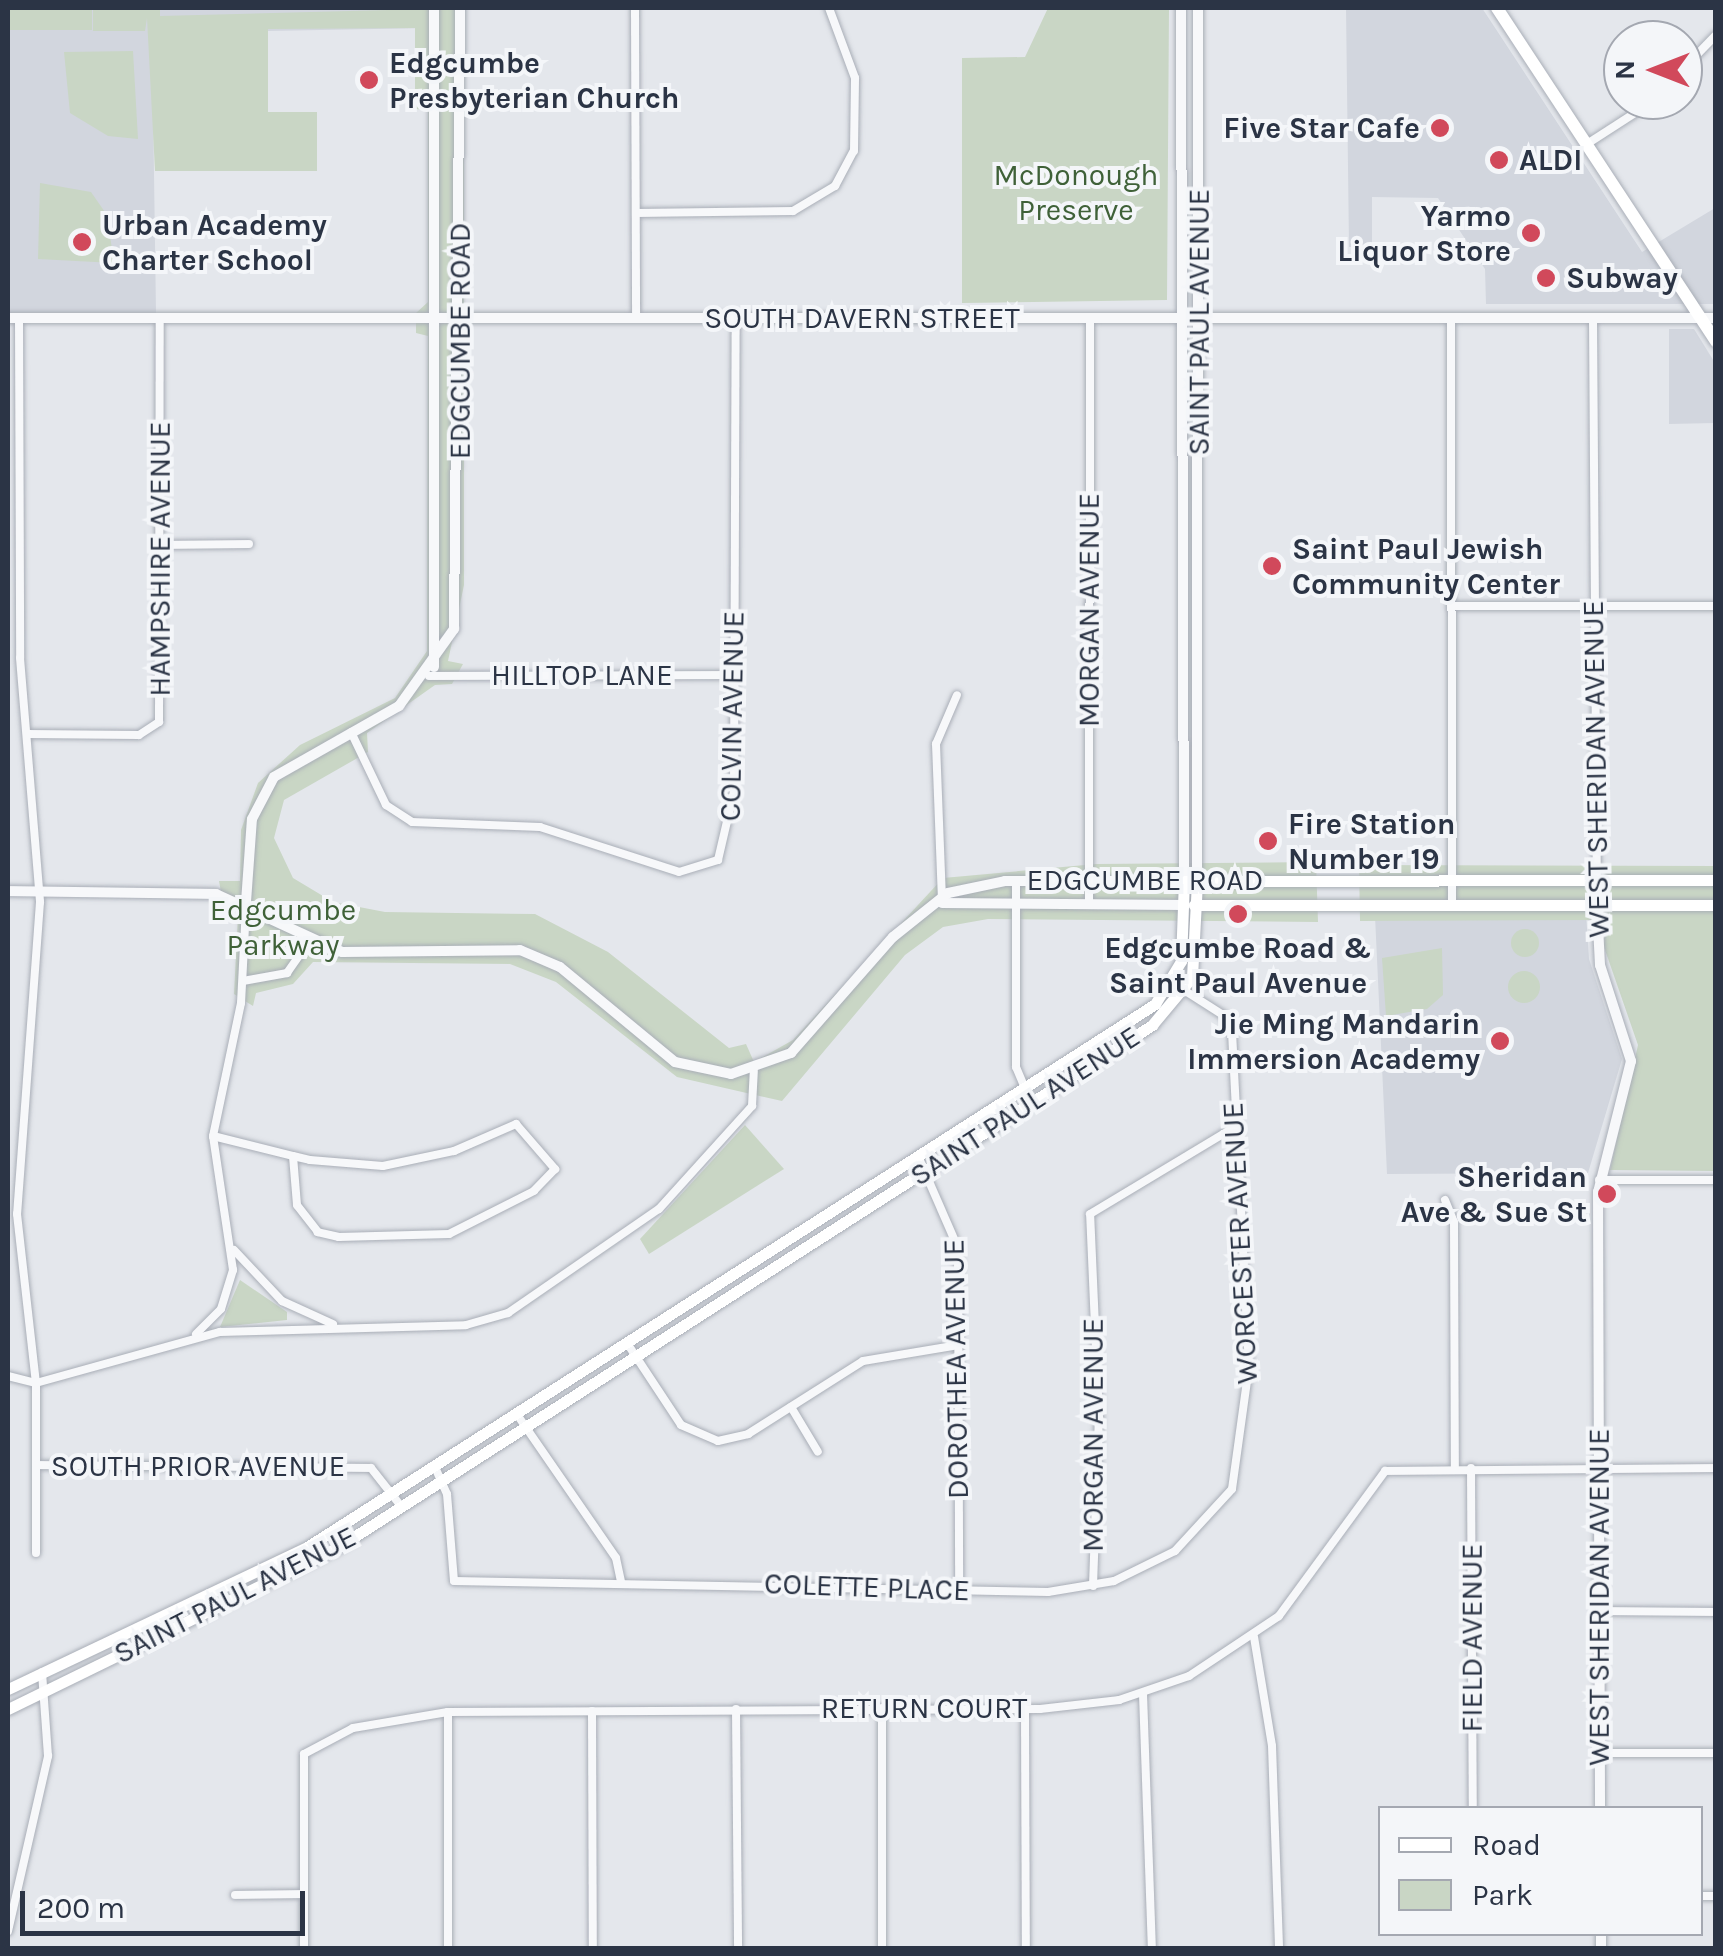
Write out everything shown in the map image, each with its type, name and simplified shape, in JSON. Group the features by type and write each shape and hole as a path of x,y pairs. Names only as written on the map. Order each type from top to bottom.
{"main road":[{"path":"1497,8 1708,318 1716,341"},
{"name":"EDGCUMBE ROAD","path":"1190,882 1452,878 1716,880"},
{"name":"SAINT PAUL AVENUE","path":"8,1708 318,1559 1152,1024 1186,990 1190,882"},
{"name":"EDGCUMBE ROAD","path":"1192,905 1716,905"},
{"name":"SAINT PAUL AVENUE","path":"8,1688 306,1547 1023,1088 1173,983 1192,905"}],"street":[{"name":"EDGCUMBE ROAD","path":"431,672 434,8"},
{"name":"EDGCUMBE ROAD","path":"246,902 250,830 266,788 298,756 399,706 431,672 454,629 459,590 460,8"},
{"path":"635,8 636,318"},
{"path":"636,214 793,211 837,185 855,140 855,78 831,8"},
{"name":"SAINT PAUL AVENUE","path":"1181,8 1190,882"},
{"name":"SAINT PAUL AVENUE","path":"1190,882 1200,318 1198,8"},
{"path":"1587,144 1624,120"},
{"name":"SOUTH DAVERN STREET","path":"14,318 1708,318"},
{"path":"14,318 27,734 40,891 18,1214 36,1383 36,1553"},
{"name":"HAMPSHIRE AVENUE","path":"27,734 155,730 160,318"},
{"name":"COLVIN AVENUE","path":"350,731 378,794 402,818 540,827 690,873 718,860 729,836 736,318"},
{"name":"MORGAN AVENUE","path":"1090,318 1090,903"},
{"path":"1450,318 1452,906"},
{"name":"WEST SHERIDAN AVENUE","path":"1593,318 1596,906 1600,965 1632,1061 1599,1180 1600,1806"},
{"path":"160,544 248,544"},
{"path":"1452,606 1716,606"},
{"name":"HILLTOP LANE","path":"431,672 734,675"},
{"path":"942,903 936,744 957,695"},
{"name":"EDGCUMBE ROAD","path":"754,1072 791,1054 893,937 942,903 948,893 1016,880 1190,882"},
{"path":"1016,880 1023,1088 1031,1102"},
{"path":"8,891 246,902 309,941 360,954 520,950 560,967 675,1062 754,1072 756,1099 686,1182 541,1298 466,1325 342,1326 191,1338 36,1383 8,1376"},
{"path":"191,1338 227,1297 229,1242 213,1136 243,981 246,902"},
{"name":"EDGCUMBE ROAD","path":"942,903 1192,905"},
{"path":"243,981 281,976 309,941"},
{"name":"WORCESTER AVENUE","path":"1173,983 1223,1015 1232,1034 1233,1128 1248,1367 1237,1473"},
{"path":"213,1136 292,1156 407,1164 516,1124 555,1162 545,1184 432,1239 318,1232 297,1205 292,1156"},
{"name":"MORGAN AVENUE","path":"1092,1586 1099,1399 1090,1214 1233,1128"},
{"name":"DOROTHEA AVENUE","path":"918,1156 956,1230 959,1592"},
{"path":"1599,1180 1716,1180"},
{"path":"1445,1200 1454,1222 1455,1468 1716,1468"},
{"path":"229,1242 282,1301 342,1326"},
{"path":"627,1342 698,1437 740,1438 882,1354 959,1345"},
{"path":"791,1407 818,1452"},
{"path":"516,1413 616,1558 622,1582"},
{"name":"SOUTH PRIOR AVENUE","path":"36,1466 365,1467 393,1492 401,1506"},
{"path":"434,1466 442,1480"},
{"name":"RETURN COURT","path":"303,1894 304,1754 369,1723 448,1712 1025,1709 1143,1694 1254,1637 1318,1572 1385,1471 1455,1468"},
{"name":"FIELD AVENUE","path":"1471,1468 1473,1806"},
{"name":"COLETTE PLACE","path":"442,1480 450,1578 959,1592 1092,1586 1190,1539 1237,1473"},
{"path":"1600,1612 1716,1612"},
{"path":"1254,1637 1274,1777 1278,1948"},
{"path":"8,1931 48,1756 47,1690 42,1672"},
{"path":"1143,1694 1152,1948"},
{"path":"882,1708 882,1948"},
{"path":"736,1709 738,1948"},
{"path":"1025,1709 1026,1948"},
{"path":"592,1711 594,1948"},
{"path":"448,1712 448,1948"},
{"path":"1600,1753 1716,1754"},
{"path":"235,1895 303,1894 304,1948"}],"shaded area":[{"name":"Urban Academy Charter School","path":"8,8 428,8 428,28 152,33 156,313 8,313"},
{"path":"1346,8 1482,8 1642,252 1715,208 1715,304 1486,304 1485,269 1438,198 1372,197 1372,247 1349,247"},
{"path":"1669,329 1694,329 1715,363 1715,423 1669,424"},
{"name":"Jie Ming Mandarin Immersion Academy","path":"1586,914 1589,959 1622,1059 1588,1173 1387,1174 1375,916"}],"green space":[{"path":"8,8 92,8 92,30 8,30"},
{"name":"Edgcumbe Parkway","path":"93,8 160,8 160,16 464,8 464,585 448,661 463,664 452,684 435,685 367,733 368,752 284,800 274,838 293,878 333,902 385,912 535,914 608,952 729,1048 746,1044 754,1062 793,1040 943,878 1096,864 1316,862 1318,922 988,919 943,927 905,955 782,1101 677,1077 556,982 510,964 313,962 293,984 256,993 253,1006 234,994 238,916 224,909 219,881 240,881 241,830 258,783 300,745 395,698 427,651 428,336 416,333 416,313 428,302 428,110 415,109 415,28 268,29 268,112 317,112 317,171 155,171 147,18 145,31 93,31"},
{"name":"McDonough Preserve","path":"1048,8 1169,8 1167,300 962,303 962,58 1025,57"},
{"path":"133,51 138,139 108,136 70,113 64,52"},
{"path":"40,183 91,192 107,215 114,263 38,259"},
{"path":"1359,865 1715,866 1715,1171 1610,1170 1638,1045 1604,947 1605,920 1360,921"},
{"path":"1525,929 1535,933 1539,943 1535,953 1525,957 1515,953 1511,943 1515,933"},
{"path":"1442,948 1443,995 1427,1009 1386,1016 1382,958"},
{"path":"1524,971 1536,975 1540,987 1536,999 1524,1003 1512,999 1508,987 1512,975"},
{"path":"745,1125 784,1169 649,1254 640,1239"},
{"path":"240,1280 287,1312 287,1320 220,1327"}],"place":[{"name":"Edgcumbe Presbyterian Church","path":"369,80"},
{"name":"Five Star Cafe","path":"1440,128"},
{"name":"ALDI","path":"1499,160"},
{"name":"Yarmo Liquor Store","path":"1531,233"},
{"name":"Urban Academy Charter School","path":"82,242"},
{"name":"Subway","path":"1546,278"},
{"name":"Saint Paul Jewish Community Center","path":"1272,566"},
{"name":"Fire Station Number 19","path":"1268,841"},
{"name":"Edgcumbe Road & Saint Paul Avenue","path":"1238,914"},
{"name":"Jie Ming Mandarin Immersion Academy","path":"1500,1041"},
{"name":"Sheridan Ave & Sue St","path":"1607,1194"}]}
